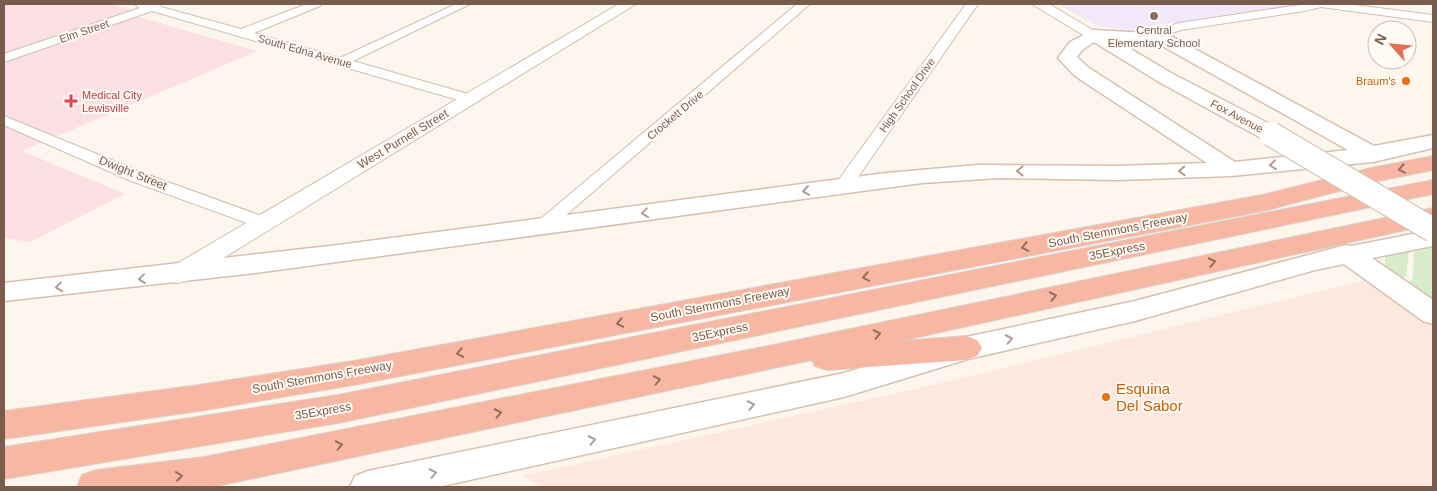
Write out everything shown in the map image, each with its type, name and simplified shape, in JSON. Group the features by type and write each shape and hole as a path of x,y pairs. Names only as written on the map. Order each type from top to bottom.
{"highway":[{"name":"South Stemmons Freeway","path":"4,425 199,398 359,372 1263,203 1371,175 1433,163"},
{"name":"35Express","path":"4,463 338,409 1433,187"},
{"path":"96,487 214,471 778,356 1433,216"},
{"path":"778,356 837,359 966,348"}],"main road":[{"path":"1231,169 1082,72 1066,58 1076,46 1093,35 1161,38 1373,155"},
{"name":"Fox Avenue","path":"1093,35 1271,134 1433,230"},
{"path":"1070,54 1121,52 1161,38"},
{"path":"4,292 178,275 843,186 960,173 1045,170 1114,173 1231,169 1373,155 1433,142"},
{"path":"368,487 844,385 966,348 1135,311 1346,253 1433,238"},
{"path":"1346,253 1433,314"}],"street":[{"name":"South Edna Avenue","path":"139,4 158,6 242,33 470,99"},
{"path":"242,33 316,4"},
{"path":"341,62 465,4"},
{"name":"West Purnell Street","path":"178,275 629,4"},
{"name":"Crockett Drive","path":"544,225 804,4"},
{"name":"High School Drive","path":"843,186 972,4"},
{"name":"Fox Avenue","path":"1039,4 1093,35"},
{"path":"1161,38 1164,32 1179,27 1304,8 1318,4"},
{"path":"1324,4 1433,19"},
{"name":"Elm Street","path":"4,58 158,6"},
{"name":"Dwight Street","path":"4,120 137,177 264,223"}],"shaded area":[{"name":"Medical City Lewisville","path":"4,4 109,4 132,10 125,13 257,51 22,151 125,194 30,242 4,238"},
{"name":"Central Elementary School","path":"1057,4 1306,4 1122,30 1095,25"},
{"path":"1370,279 1433,320 1433,487 543,487 522,476 942,383"}],"green space":[{"path":"1433,243 1433,246 1409,251 1406,277 1399,277 1385,265 1385,258 1388,253"},
{"path":"1433,248 1433,300 1408,284 1413,278 1414,252"}],"place":[{"name":"Central Elementary School","path":"1154,16"},
{"name":"Braum's","path":"1406,81"},
{"name":"Medical City Lewisville","path":"71,101"},
{"name":"Esquina Del Sabor","path":"1106,397"}]}
